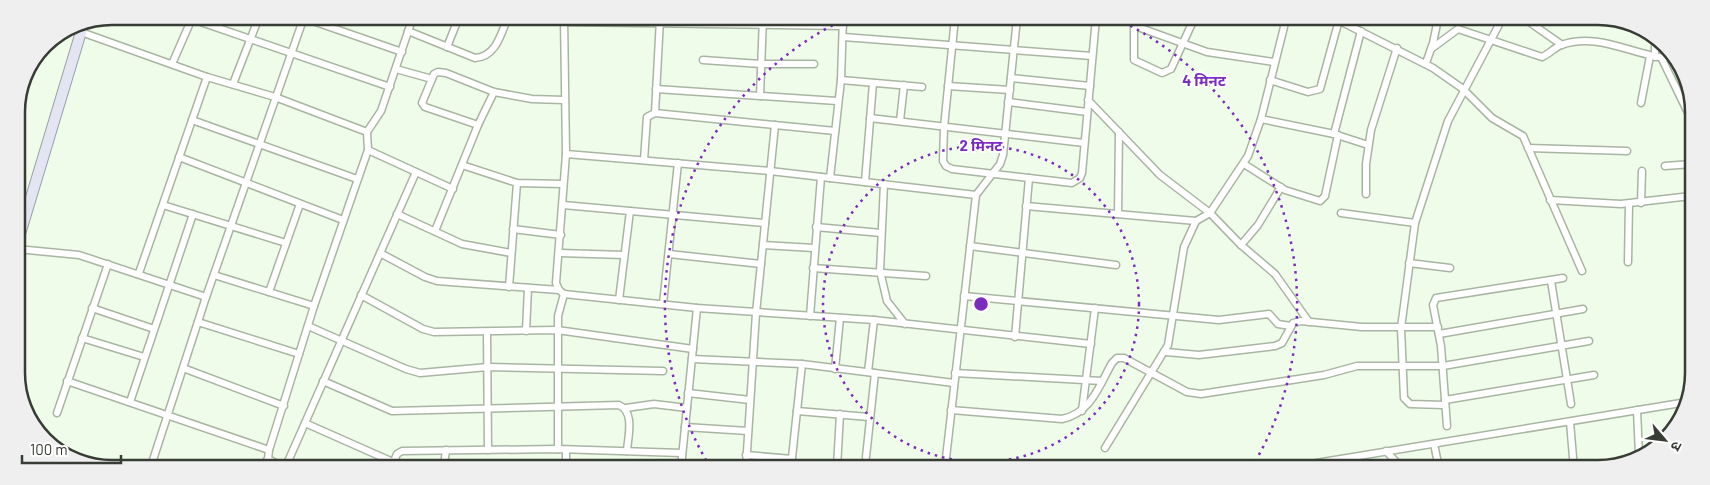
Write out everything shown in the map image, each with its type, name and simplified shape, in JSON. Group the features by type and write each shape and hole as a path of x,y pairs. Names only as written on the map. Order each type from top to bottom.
{"main road":[{"path":"25,215 80,32"}],"street":[{"path":"172,64 189,25"},
{"path":"210,25 251,41 390,86"},
{"path":"233,84 256,25"},
{"path":"152,460 206,296 301,25"},
{"path":"326,25 402,52"},
{"path":"268,459 269,450 314,306 368,150 367,132 378,120 410,25"},
{"path":"447,47 456,25"},
{"path":"408,31 475,58 488,56 494,49 504,25"},
{"path":"558,449 557,330 562,292 556,283 564,205 566,154 564,25"},
{"path":"656,113 660,25"},
{"path":"760,96 762,25"},
{"path":"827,25 843,26 841,80 837,102 830,178"},
{"path":"954,25 944,127 943,161 946,166 952,169 1072,183 1077,182 1082,173 1095,25"},
{"path":"946,460 976,195 1000,164 1006,135 1016,25"},
{"path":"1191,25 1183,43 1171,69 1162,73 1134,60 1135,26 1183,43 1207,52 1274,62"},
{"path":"1026,206 1196,221 1210,214 1244,164 1261,119 1284,25"},
{"path":"1270,80 1308,92 1320,89 1337,25"},
{"path":"1348,25 1426,63 1463,89 1492,118 1519,133 1528,148 1582,271"},
{"path":"1426,63 1437,25"},
{"path":"1499,25 1463,89 1440,141 1416,224 1401,328 1404,398 1407,403 1445,402 1594,376"},
{"path":"1534,25 1562,45"},
{"path":"90,29 172,64 207,77 275,97 367,132"},
{"path":"1431,49 1458,29 1491,42 1542,57 1562,45 1606,42 1656,58 1666,59"},
{"path":"1244,164 1281,187 1322,200 1361,31"},
{"path":"843,37 1092,56"},
{"path":"1641,103 1656,58 1655,47"},
{"path":"1366,194 1368,145 1397,48"},
{"path":"1656,58 1684,103"},
{"path":"703,60 761,64 814,64"},
{"path":"396,69 432,79"},
{"path":"478,125 425,107 422,103 432,79 438,72 446,73 494,92 532,99 564,100"},
{"path":"139,273 207,77"},
{"path":"1011,78 1090,86"},
{"path":"841,80 922,87"},
{"path":"865,182 873,83"},
{"path":"900,121 904,86"},
{"path":"948,86 1010,90"},
{"path":"656,89 837,102"},
{"path":"435,231 478,125 494,92"},
{"path":"1088,100 1160,175 1210,214 1240,245 1275,274 1309,322"},
{"path":"1008,102 1087,112"},
{"path":"644,160 647,117 656,113 835,131"},
{"path":"870,118 1084,144"},
{"path":"1261,119 1336,134 1368,145"},
{"path":"192,120 358,179"},
{"path":"746,460 756,312 775,125"},
{"path":"1118,214 1119,132"},
{"path":"1528,148 1627,151"},
{"path":"368,150 452,189"},
{"path":"566,154 770,171 976,195"},
{"path":"179,157 343,220"},
{"path":"663,304 678,162"},
{"path":"462,164 517,183 564,184"},
{"path":"1665,166 1685,165"},
{"path":"1641,203 1642,171"},
{"path":"289,460 416,172"},
{"path":"810,316 821,177"},
{"path":"1015,337 1029,178"},
{"path":"509,288 517,183"},
{"path":"884,184 880,271 886,301 905,324"},
{"path":"1240,245 1258,225 1281,187"},
{"path":"1550,200 1629,204 1685,197"},
{"path":"269,292 300,204"},
{"path":"1628,262 1629,204"},
{"path":"163,205 286,244"},
{"path":"564,205 765,223"},
{"path":"619,300 630,211"},
{"path":"1341,213 1416,224"},
{"path":"130,402 193,214"},
{"path":"397,214 462,244 512,253"},
{"path":"1105,448 1166,352 1184,247 1196,221"},
{"path":"816,227 881,233"},
{"path":"513,229 561,235"},
{"path":"763,245 814,248"},
{"path":"970,246 1116,265"},
{"path":"25,250 72,254 139,273 206,296"},
{"path":"380,253 425,277 437,280 509,288 528,288 697,308 874,320 1091,344"},
{"path":"560,253 624,255"},
{"path":"669,254 761,264"},
{"path":"1409,263 1450,268"},
{"path":"57,413 108,264"},
{"path":"813,268 880,271 926,276"},
{"path":"214,275 314,306"},
{"path":"1447,426 1439,331 1433,305 1439,296 1563,278"},
{"path":"1550,281 1571,404"},
{"path":"526,331 528,288"},
{"path":"361,295 422,328 434,332 557,330 693,349"},
{"path":"964,296 1224,320 1269,314 1278,324 1291,326"},
{"path":"92,308 154,329"},
{"path":"681,460 697,308"},
{"path":"1082,411 1095,308"},
{"path":"1166,352 1199,355 1275,346 1282,344 1291,326 1296,322 1439,331 1584,309"},
{"path":"835,369 840,318"},
{"path":"866,457 870,417 874,320"},
{"path":"198,322 299,354"},
{"path":"308,326 406,369 420,373 488,367 663,371"},
{"path":"487,332 488,450"},
{"path":"82,338 144,357"},
{"path":"951,410 1062,419 1082,411 1089,404 1112,363 1118,358 1124,358 1187,392 1201,394 1324,375 1350,367 1443,366 1589,341"},
{"path":"692,359 802,364 954,383"},
{"path":"746,455 792,459 802,364"},
{"path":"183,368 284,406"},
{"path":"955,373 1102,382"},
{"path":"67,381 269,450"},
{"path":"323,381 392,411 619,404 626,408 629,414 627,452"},
{"path":"688,393 750,400"},
{"path":"1333,460 1679,403"},
{"path":"626,408 654,404 687,408"},
{"path":"1636,410 1639,450"},
{"path":"797,411 870,417"},
{"path":"837,460 840,414"},
{"path":"1570,422 1573,460"},
{"path":"304,423 384,460"},
{"path":"685,427 748,431"},
{"path":"1434,444 1437,460"},
{"path":"395,460 397,454 402,451 558,449 682,453"},
{"path":"445,460 446,450"},
{"path":"566,450 566,460"},
{"path":"1386,451 1394,460"}]}
